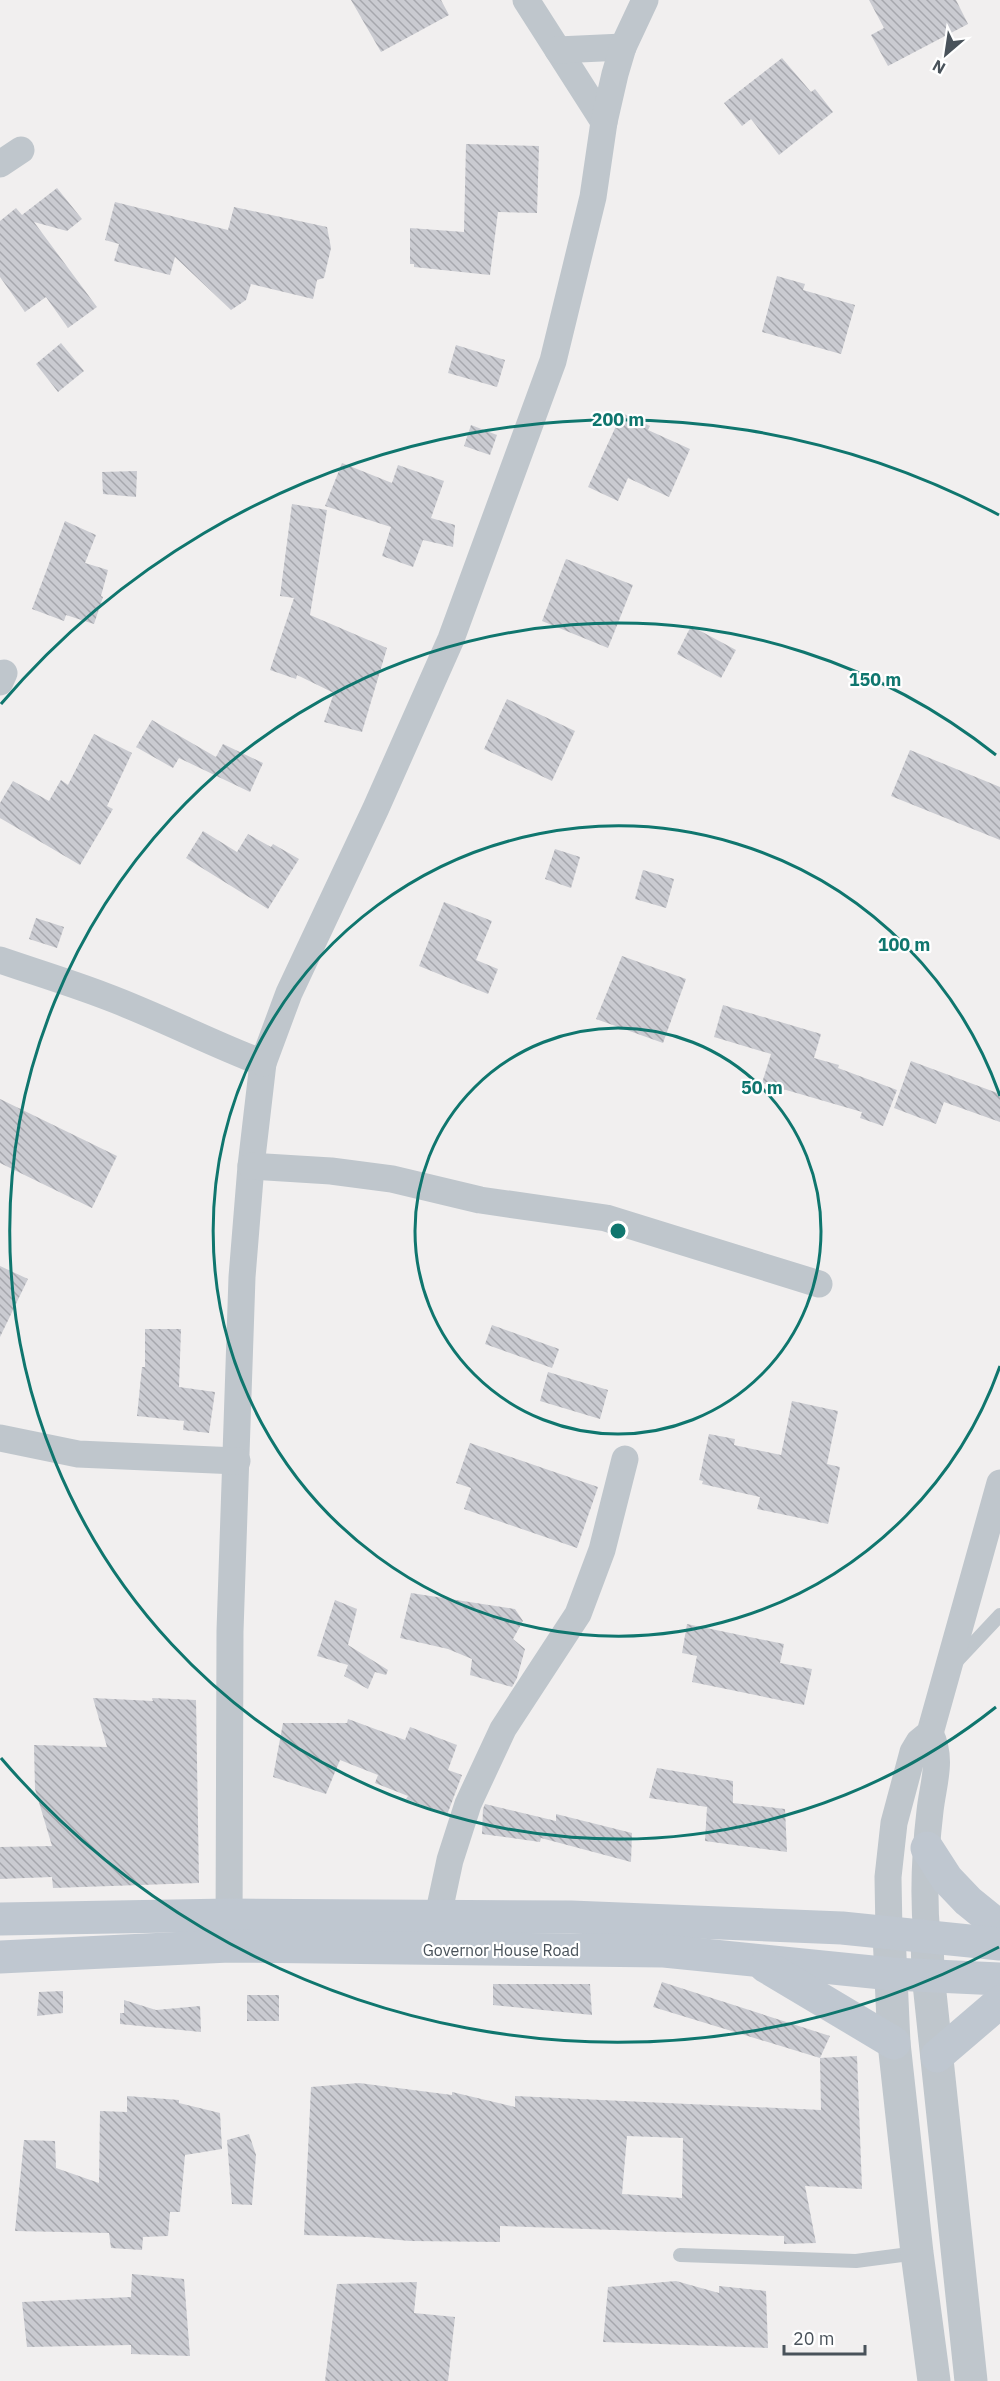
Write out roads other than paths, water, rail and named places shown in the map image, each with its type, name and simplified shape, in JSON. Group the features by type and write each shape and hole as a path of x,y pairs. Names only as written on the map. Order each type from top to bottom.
{"main road":[{"path":"927,1848 947,1879 968,1901 1000,1927"},
{"name":"Governor House Road","path":"0,1957 229,1931 438,1916 571,1917 842,1928 1000,1944"},
{"name":"Governor House Road","path":"0,1919 664,1951 892,1974 1000,1978"},
{"path":"756,1961 894,2043"},
{"path":"937,2056 1000,2002"}],"street":[{"path":"526,0 604,122"},
{"path":"229,1931 230,1630 242,1276 251,1166 263,1064 289,993 376,808 451,639 553,361 593,197 604,122 623,47 645,0"},
{"path":"558,50 623,47"},
{"path":"0,960 106,996 263,1064"},
{"path":"251,1166 331,1171 381,1178 480,1200 606,1218 819,1284"},
{"path":"0,1438 78,1454 237,1461"},
{"path":"438,1916 450,1860 468,1804 503,1729 578,1614 602,1550 625,1459"},
{"path":"934,2381 917,2253 894,2043 888,1877 894,1823 913,1752 919,1742 930,1733 1000,1483"},
{"path":"930,1733 936,1747 937,1759 923,1897 928,1974 971,2381"}],"lane":[{"path":"945,1673 1000,1615"},
{"path":"680,2255 856,2261 917,2253"}]}
